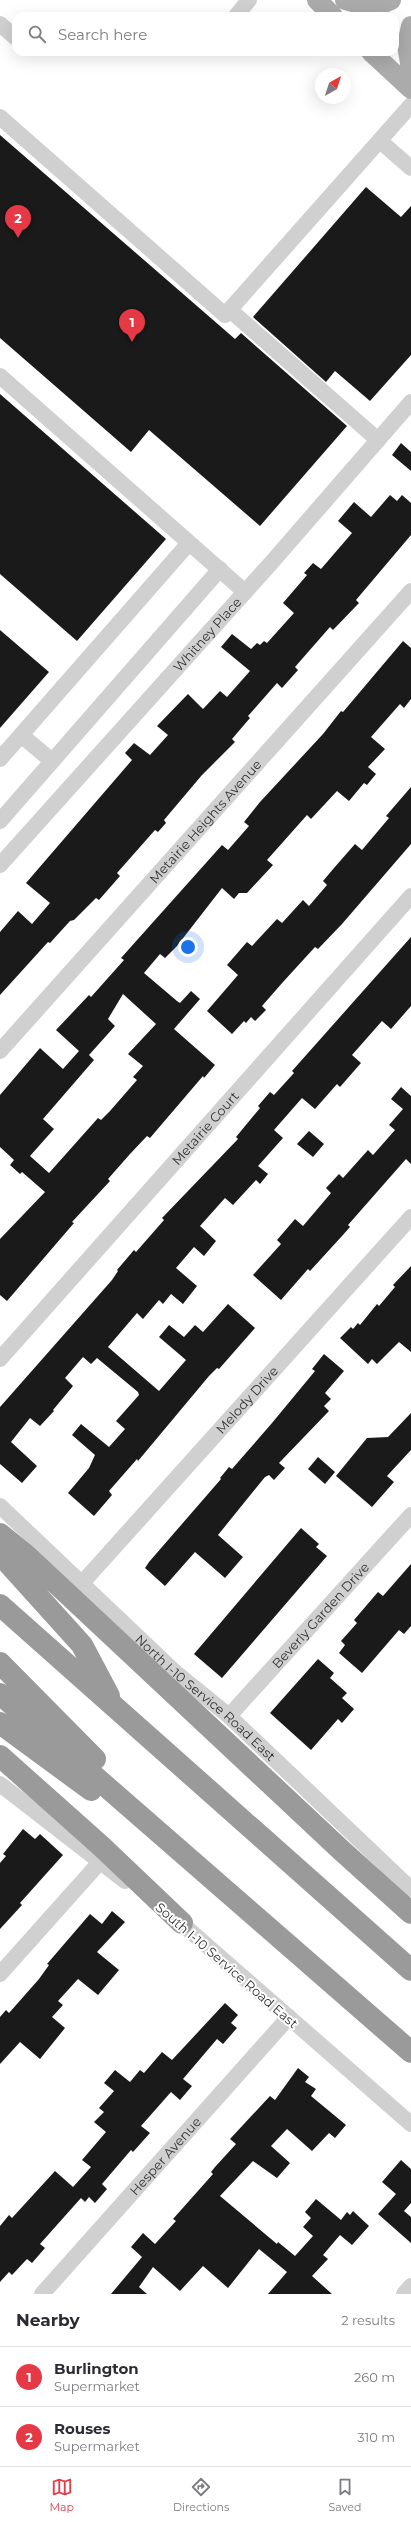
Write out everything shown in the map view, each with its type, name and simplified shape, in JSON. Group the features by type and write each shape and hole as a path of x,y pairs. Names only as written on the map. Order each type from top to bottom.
{"highway":[{"path":"0,1534 27,1556 411,1912"},
{"path":"0,1554 82,1645 117,1711"},
{"path":"0,1605 117,1711 411,1970"},
{"path":"0,1663 215,1879"},
{"path":"0,1694 215,1879 411,2052"},
{"path":"0,1723 215,1879"},
{"path":"0,1756 101,1846 182,1923"}],"main road":[{"path":"316,0 329,12"},
{"path":"345,0 370,6 380,6 391,0"},
{"path":"411,26 408,45 411,69"},
{"path":"376,56 411,89"}],"street":[{"path":"240,12 250,0"},
{"path":"0,24 12,34"},
{"path":"0,117 225,315 411,105"},
{"path":"380,141 411,168"},
{"path":"230,310 378,440"},
{"path":"0,376 245,592"},
{"name":"Whitney Place","path":"0,865 245,592 411,402"},
{"path":"0,759 189,542"},
{"path":"0,820 220,569"},
{"name":"Metairie Heights Avenue","path":"0,1051 411,591"},
{"path":"21,735 52,761"},
{"name":"Metairie Court","path":"0,1359 411,896"},
{"name":"Melody Drive","path":"83,1582 411,1217"},
{"name":"North I-10 Service Road East","path":"0,1506 83,1582 175,1672 229,1716 411,1888"},
{"name":"Beverly Garden Drive","path":"229,1716 411,1515"},
{"name":"South I-10 Service Road East","path":"0,1784 100,1862 182,1923 411,2124"},
{"path":"0,1974 100,1862"},
{"name":"Hesper Avenue","path":"42,2294 289,2017"},
{"path":"404,2294 411,2286"}],"building":[{"path":"0,135 235,339 241,333 347,426 260,526 149,430 131,452 0,338"},
{"path":"366,187 401,217 411,206 411,355 370,401 335,371 326,382 253,317"},
{"path":"0,394 166,539 77,641 0,574"},
{"path":"401,443 411,452 411,471 392,455"},
{"path":"390,495 397,501 402,495 411,503 411,535 356,600 359,603 333,630 330,627 295,667 298,670 282,688 277,683 248,716 250,718 232,739 235,742 202,775 164,820 166,823 158,832 155,830 117,873 120,876 99,900 96,898 74,920 70,921 50,943 48,942 0,995 0,932 18,911 32,924 50,903 26,883 132,760 125,753 134,743 150,755 168,735 157,726 188,694 203,709 220,691 227,697 250,671 221,647 232,634 251,649 257,643 260,645 264,641 267,643 294,613 283,603 307,575 304,573 313,563 321,569 352,533 338,521 354,502 371,517"},
{"path":"0,630 49,672 0,728"},
{"path":"403,641 411,648 411,699 404,708 400,704 371,737 385,749 368,767 376,774 367,785 364,783 349,801 337,791 311,819 307,815 267,860 273,865 247,893 239,893 234,899 222,888 177,946 165,958 160,954 144,973 180,1003 191,991 200,999 174,1029 215,1065 204,1078 203,1076 150,1138 147,1136 130,1154 108,1179 110,1181 72,1222 74,1223 7,1301 0,1295 0,1239 45,1192 22,1172 20,1174 10,1165 14,1160 0,1147 0,1095 40,1048 63,1069 79,1051 56,1030 89,995 91,997 124,960 121,958 222,845 228,850 249,826 244,822 260,802 323,734 341,711 343,712","holes":["123,994 156,1024 128,1054 143,1066 133,1077 137,1080 101,1120 98,1118 49,1173 30,1156 54,1129 43,1119 94,1060 89,1055 115,1026 108,1019"]},
{"path":"411,787 411,844 342,924 318,949 315,947 262,1006 266,1010 255,1021 251,1017 246,1023 244,1021 232,1034 207,1011 238,975 227,965 247,942 252,946 277,919 282,923 303,900 309,906 327,885 323,881 334,868 355,844 362,850 389,818 386,816"},
{"path":"411,937 411,1006 391,1029 382,1021 352,1055 361,1063 340,1087 337,1084 315,1109 302,1098 274,1130 283,1138 258,1166 268,1174 260,1184 256,1180 233,1205 225,1198 200,1226 216,1241 204,1256 194,1247 176,1268 197,1286 183,1304 171,1294 163,1304 159,1300 143,1319 137,1313 108,1347 159,1391 186,1360 159,1337 169,1325 184,1337 195,1325 203,1332 228,1304 255,1328 219,1369 217,1368 209,1376 138,1461 137,1459 109,1491 112,1495 94,1516 68,1493 89,1468 95,1455 72,1435 81,1424 109,1447 125,1429 116,1421 139,1395 138,1392 97,1358 91,1364 83,1357 65,1378 73,1386 53,1410 54,1411 40,1426 30,1418 11,1442 37,1466 22,1483 0,1464 0,1407 112,1280 118,1271 117,1270 134,1250 136,1252 164,1220 162,1218 238,1139 236,1137 260,1108 258,1106 270,1092 274,1095 294,1073 292,1071"},
{"path":"401,1087 411,1096 411,1164 406,1159 348,1225 350,1227 310,1271 308,1269 281,1300 253,1275 281,1244 277,1240 295,1219 303,1226 331,1193 326,1188 339,1174 343,1178 368,1150 373,1155 395,1130 389,1125 403,1109 391,1099"},
{"path":"309,1131 324,1144 313,1157 297,1144"},
{"path":"411,1266 411,1352 399,1342 377,1364 372,1359 368,1364 340,1338 351,1327 353,1329 358,1323 360,1325 377,1304 379,1306 395,1287 393,1285"},
{"path":"324,1354 344,1371 325,1393 331,1399 324,1406 329,1411 279,1463 285,1468 274,1480 269,1475 265,1477 218,1535 243,1557 225,1578 195,1552 165,1586 145,1568 149,1562 221,1479 220,1478 229,1467 232,1469 272,1423 315,1371 312,1369"},
{"path":"411,1413 411,1450 387,1476 394,1482 372,1507 336,1476 367,1438 388,1437"},
{"path":"318,1457 335,1472 325,1484 308,1469"},
{"path":"301,1528 319,1544 316,1547 327,1556 222,1678 194,1654"},
{"path":"411,1564 411,1626 404,1634 399,1630 362,1673 339,1653 345,1645 341,1641 357,1623 354,1620 378,1592 383,1596"},
{"path":"318,1659 334,1673 330,1678 347,1693 342,1698 354,1709 342,1723 338,1719 311,1750 270,1713"},
{"path":"23,1829 35,1839 40,1834 63,1855 20,1903 22,1905 0,1929 0,1863 6,1856 3,1854"},
{"path":"112,1911 125,1922 97,1952 119,1970 98,1995 78,1979 58,2001 63,2005 52,2017 65,2028 40,2059 20,2042 0,2064 0,2017 6,2010 9,2013 39,1979 49,1965 47,1964 90,1914 102,1924"},
{"path":"225,2003 238,2015 231,2023 237,2028 223,2044 217,2039 183,2079 192,2086 180,2100 171,2092 141,2126 150,2133 133,2152 131,2150 102,2184 107,2189 95,2203 89,2197 85,2202 81,2198 40,2244 45,2248 32,2263 27,2259 12,2275 9,2272 0,2282 0,2226 9,2215 12,2218 55,2171 73,2187 91,2167 82,2160 106,2132 94,2122 104,2112 99,2108 114,2091 104,2083 115,2070 130,2082 140,2070 144,2073 162,2052 172,2060"},
{"path":"298,2068 309,2077 305,2082 316,2089 311,2096 346,2125 335,2138 329,2133 312,2151 287,2129 271,2146 290,2163 277,2178 253,2161 220,2196 277,2244 278,2242 295,2256 313,2236 303,2227 311,2218 305,2212 316,2199 341,2220 347,2212 350,2215 353,2211 369,2226 352,2245 340,2235 323,2255 328,2259 312,2276 332,2294 268,2294 287,2272 259,2249 228,2288 203,2266 180,2291 153,2267 139,2287 147,2294 111,2294 142,2257 131,2247 143,2233 155,2244 176,2221 173,2219 213,2174 211,2172 215,2167 236,2144 230,2139 270,2096 275,2100"},
{"path":"401,2160 411,2169 411,2203 404,2211 411,2217 411,2243 378,2214 396,2194 382,2182"}],"place":[{"name":"Rouses","path":"18,238"},
{"name":"Burlington","path":"132,342"}]}
